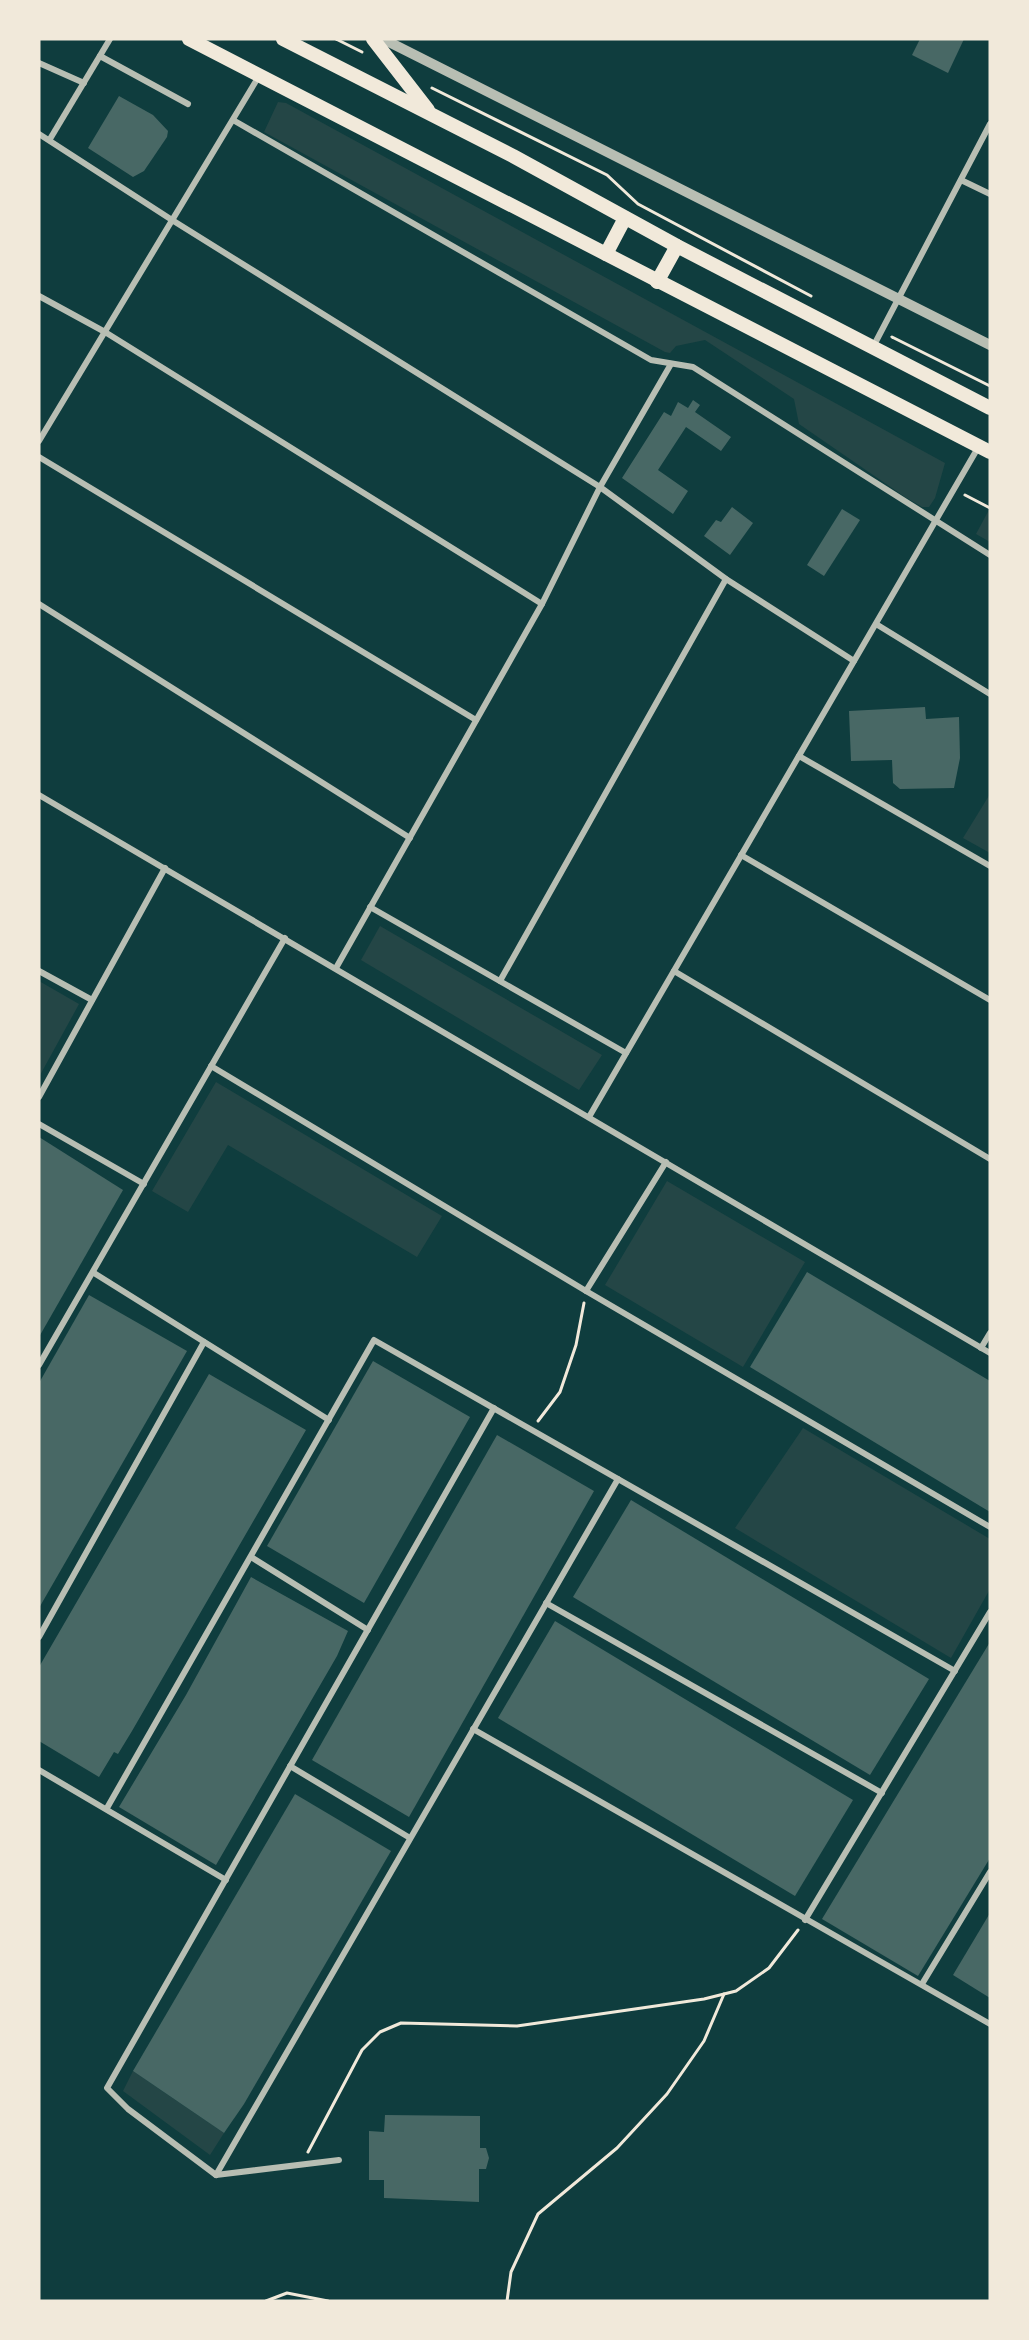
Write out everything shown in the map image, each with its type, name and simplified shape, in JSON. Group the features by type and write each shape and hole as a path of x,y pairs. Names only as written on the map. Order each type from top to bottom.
{"highway":[{"path":"189,39 984,449"},
{"path":"283,39 431,114 677,246 990,408"},
{"path":"373,39 431,114"},
{"path":"606,254 625,218"},
{"path":"657,282 677,246"}],"street":[{"path":"50,139 110,39"},
{"path":"383,39 990,345"},
{"path":"100,56 188,104"},
{"path":"39,63 84,83"},
{"path":"39,441 260,75"},
{"path":"233,120 651,360 693,367 990,555"},
{"path":"872,347 990,124"},
{"path":"39,134 172,220 600,487 726,579 854,661"},
{"path":"961,180 990,194"},
{"path":"39,296 105,332 542,604"},
{"path":"336,968 542,604 600,487 671,364"},
{"path":"589,1117 935,521 954,489 984,449"},
{"path":"39,457 476,720"},
{"path":"500,981 726,579"},
{"path":"39,603 410,838"},
{"path":"876,624 990,694"},
{"path":"799,756 990,866"},
{"path":"39,795 990,1353"},
{"path":"741,855 990,1000"},
{"path":"39,1097 165,868"},
{"path":"370,907 626,1053"},
{"path":"39,1365 285,938"},
{"path":"39,970 92,1000"},
{"path":"674,971 990,1159"},
{"path":"211,1066 586,1291 990,1527"},
{"path":"39,1124 144,1184"},
{"path":"586,1291 666,1162"},
{"path":"94,1273 329,1420"},
{"path":"981,1348 990,1333"},
{"path":"108,1808 374,1340 955,1671"},
{"path":"39,1637 204,1342"},
{"path":"339,2160 216,2175 128,2109 107,2088 494,1408"},
{"path":"216,2175 618,1479"},
{"path":"250,1557 368,1630"},
{"path":"546,1603 882,1793"},
{"path":"805,1920 990,1612"},
{"path":"473,1730 990,2024"},
{"path":"290,1766 410,1838"},
{"path":"39,1770 108,1808 226,1880"},
{"path":"922,1984 990,1872"}],"path":[{"path":"336,39 368,55"},
{"path":"426,85 607,175 638,204 817,299"},
{"path":"881,332 990,386"},
{"path":"954,489 990,508"},
{"path":"532,1430 560,1392 576,1345 586,1291"},
{"path":"301,2165 362,2050 380,2032 401,2023 518,2026 736,1991 769,1968 805,1920"},
{"path":"507,2301 511,2272 538,2214 617,2148 667,2094 704,2041 724,1994"},
{"path":"266,2301 287,2293 328,2301"}],"shaded area":[{"path":"278,102 286,103 945,463 935,498 929,507 922,507 905,497 799,424 794,399 705,340 676,346 670,353 665,352 264,132"},
{"path":"990,508 990,542 976,534"},
{"path":"990,794 990,853 963,838"},
{"path":"380,926 602,1055 579,1090 361,960"},
{"path":"39,981 79,1004 39,1077"},
{"path":"216,1082 442,1216 417,1257 228,1145 188,1212 152,1191"},
{"path":"667,1181 805,1262 743,1367 605,1285"},
{"path":"803,1428 990,1539 990,1589 951,1658 735,1528"},
{"path":"133,2071 224,2133 210,2155 123,2091"}],"building":[{"path":"920,39 964,39 948,73 912,55"},
{"path":"119,96 153,115 168,131 167,137 144,171 133,177 88,148"},
{"path":"693,400 700,405 695,412 731,437 721,451 686,427 658,470 688,491 673,514 622,478 664,412 671,416 678,402 688,408"},
{"path":"732,507 753,523 730,555 704,536 716,520 721,522"},
{"path":"842,509 860,520 824,576 807,565"},
{"path":"925,707 926,719 959,717 960,758 954,788 900,789 893,783 892,760 851,761 849,711"},
{"path":"39,1137 123,1190 39,1337"},
{"path":"807,1272 990,1381 990,1512 750,1367"},
{"path":"89,1295 187,1351 39,1608 39,1383"},
{"path":"373,1361 470,1417 364,1603 267,1546"},
{"path":"209,1374 306,1430 132,1731 118,1754 114,1752 99,1777 39,1741 39,1667"},
{"path":"497,1435 594,1491 409,1817 312,1760"},
{"path":"631,1500 929,1679 870,1775 573,1597"},
{"path":"251,1577 348,1631 337,1656 216,1865 119,1807 186,1695"},
{"path":"555,1621 853,1800 795,1896 498,1718"},
{"path":"990,1642 990,1858 918,1976 822,1919"},
{"path":"295,1794 391,1851 244,2104 224,2133 133,2071"},
{"path":"990,1913 990,1998 953,1975"},
{"path":"385,2115 480,2116 480,2148 486,2148 489,2158 486,2169 479,2169 479,2202 384,2198 384,2180 369,2180 369,2131 384,2132"}]}
